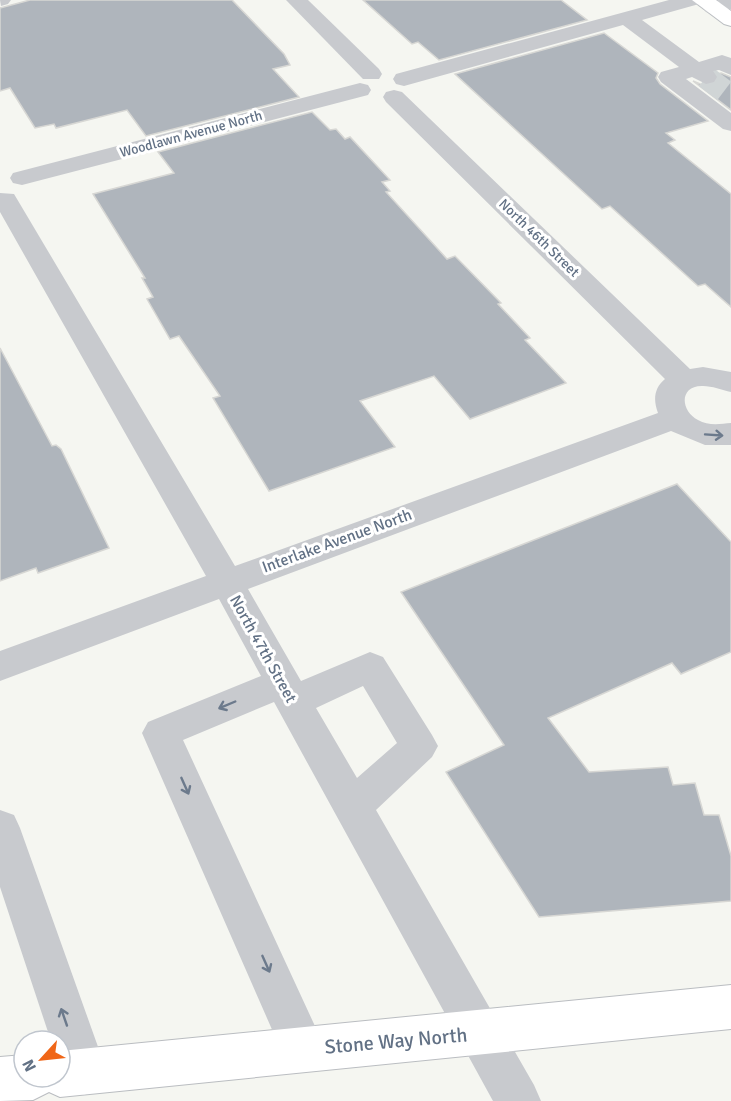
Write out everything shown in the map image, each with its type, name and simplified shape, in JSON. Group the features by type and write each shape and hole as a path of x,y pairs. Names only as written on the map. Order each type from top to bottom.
{"main road":[{"path":"715,4 731,20"},
{"name":"Stone Way North","path":"72,1073 731,1007"}],"street":[{"path":"296,0 366,82"},
{"path":"399,88 625,17 692,0"},
{"path":"625,17 701,73"},
{"path":"674,53 731,38"},
{"path":"728,131 669,77 701,73 722,62 731,68"},
{"name":"Woodlawn Avenue North","path":"7,187 391,73 399,88"},
{"name":"North 46th Street","path":"399,88 684,380"},
{"name":"North 47th Street","path":"7,187 286,692 518,1101"},
{"path":"731,382 704,376 684,380 671,388 667,396 667,405 675,418 692,430 705,435 731,434"},
{"name":"Interlake Avenue North","path":"0,666 226,581 675,418"},
{"path":"304,1050 161,733 370,667 419,746 352,807"},
{"path":"0,828 59,1029"}],"building":[{"path":"30,0 232,0 284,54 290,65 273,69 299,97 146,136 127,110 56,128 54,124 35,128 10,88 0,91 0,8"},
{"path":"363,0 561,0 587,20 439,60 418,42 412,44"},
{"path":"604,33 658,73 656,78 660,84 708,121 666,133 675,140 668,143 731,194 731,307 705,284 698,286 610,206 602,209 455,74"},
{"path":"718,74 731,77 731,110 693,81 705,86 715,84 719,78"},
{"path":"312,112 330,130 336,129 345,139 350,137 390,180 382,182 390,191 386,192 447,259 455,256 501,303 498,304 530,338 525,340 566,383 470,419 434,376 360,401 395,447 269,491 213,398 220,396 179,336 170,339 147,299 153,297 142,278 145,278 93,194 174,173 158,152"},
{"path":"0,348 52,446 56,445 61,449 109,548 38,573 36,568 0,581"},
{"path":"677,484 731,542 731,652 681,674 672,663 548,718 589,772 668,767 673,785 695,783 704,815 719,815 731,856 731,901 539,917 446,772 504,745 401,592"}],"tunnel":[{"path":"706,77 731,96"}]}
